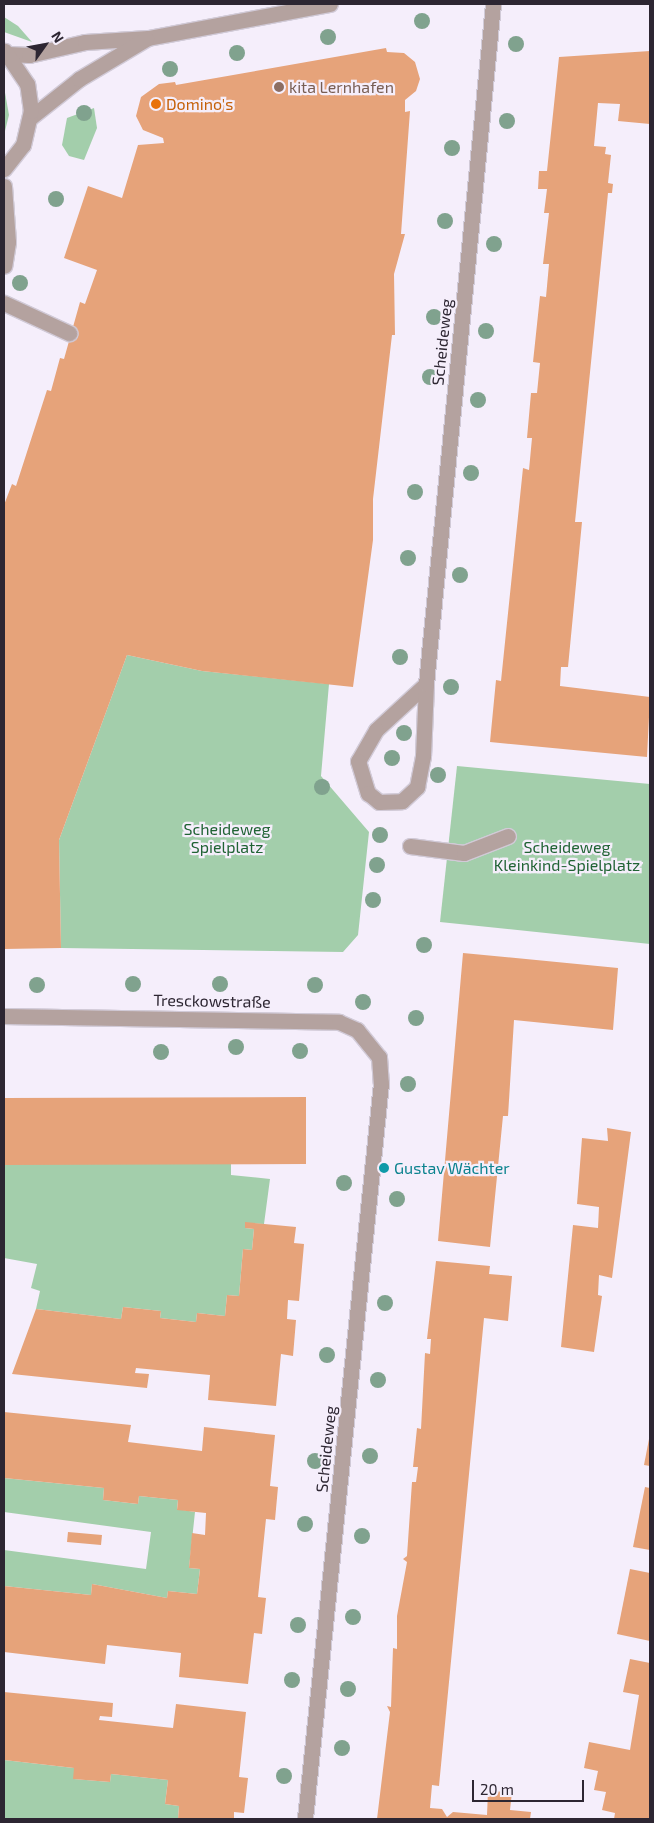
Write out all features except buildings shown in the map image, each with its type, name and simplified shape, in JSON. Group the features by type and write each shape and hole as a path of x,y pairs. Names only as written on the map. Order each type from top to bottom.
{"street":[{"path":"6,52 29,55 85,42 148,38 330,4"},
{"name":"Scheideweg","path":"426,684 376,730 358,761 368,793 379,802 402,801 417,787 493,4"},
{"path":"30,118 79,79 148,38"},
{"path":"4,169 23,145 30,118 27,84 6,52"},
{"path":"4,186 8,242 4,266"},
{"path":"4,303 69,333"},
{"path":"410,846 464,853 508,836"},
{"name":"Tresckowstraße","path":"4,1016 339,1022 369,1041 379,1057 382,1082"},
{"name":"Scheideweg","path":"305,1819 382,1082"}],"green space":[{"path":"4,17 18,26 32,42 4,32"},
{"path":"4,87 9,115 4,135"},
{"path":"94,108 97,128 84,160 69,156 62,145 67,118"},
{"name":"Scheideweg Spielplatz","path":"127,655 202,671 329,684 321,776 369,832 358,935 343,952 61,948 59,840"},
{"name":"Scheideweg Kleinkind-Spielplatz","path":"457,766 650,784 650,944 440,922"},
{"path":"4,1163 231,1164 231,1175 270,1179 264,1224 245,1223 245,1228 254,1229 252,1250 243,1249 239,1296 227,1295 225,1316 197,1313 196,1322 160,1318 161,1311 123,1307 121,1319 36,1309 40,1291 31,1288 37,1264 4,1258"},
{"path":"4,1478 104,1488 103,1500 138,1504 139,1496 178,1500 177,1509 195,1512 189,1568 200,1569 197,1594 168,1591 167,1598 92,1584 91,1595 4,1586 4,1550 146,1569 151,1532 4,1512"},
{"path":"4,1760 74,1768 74,1779 110,1782 111,1774 168,1780 165,1804 179,1806 178,1819 4,1819"}],"place":[{"name":"kita Lernhafen","path":"279,87"},
{"name":"Domino's","path":"156,104"},
{"name":"Gustav Wächter","path":"384,1168"}]}
